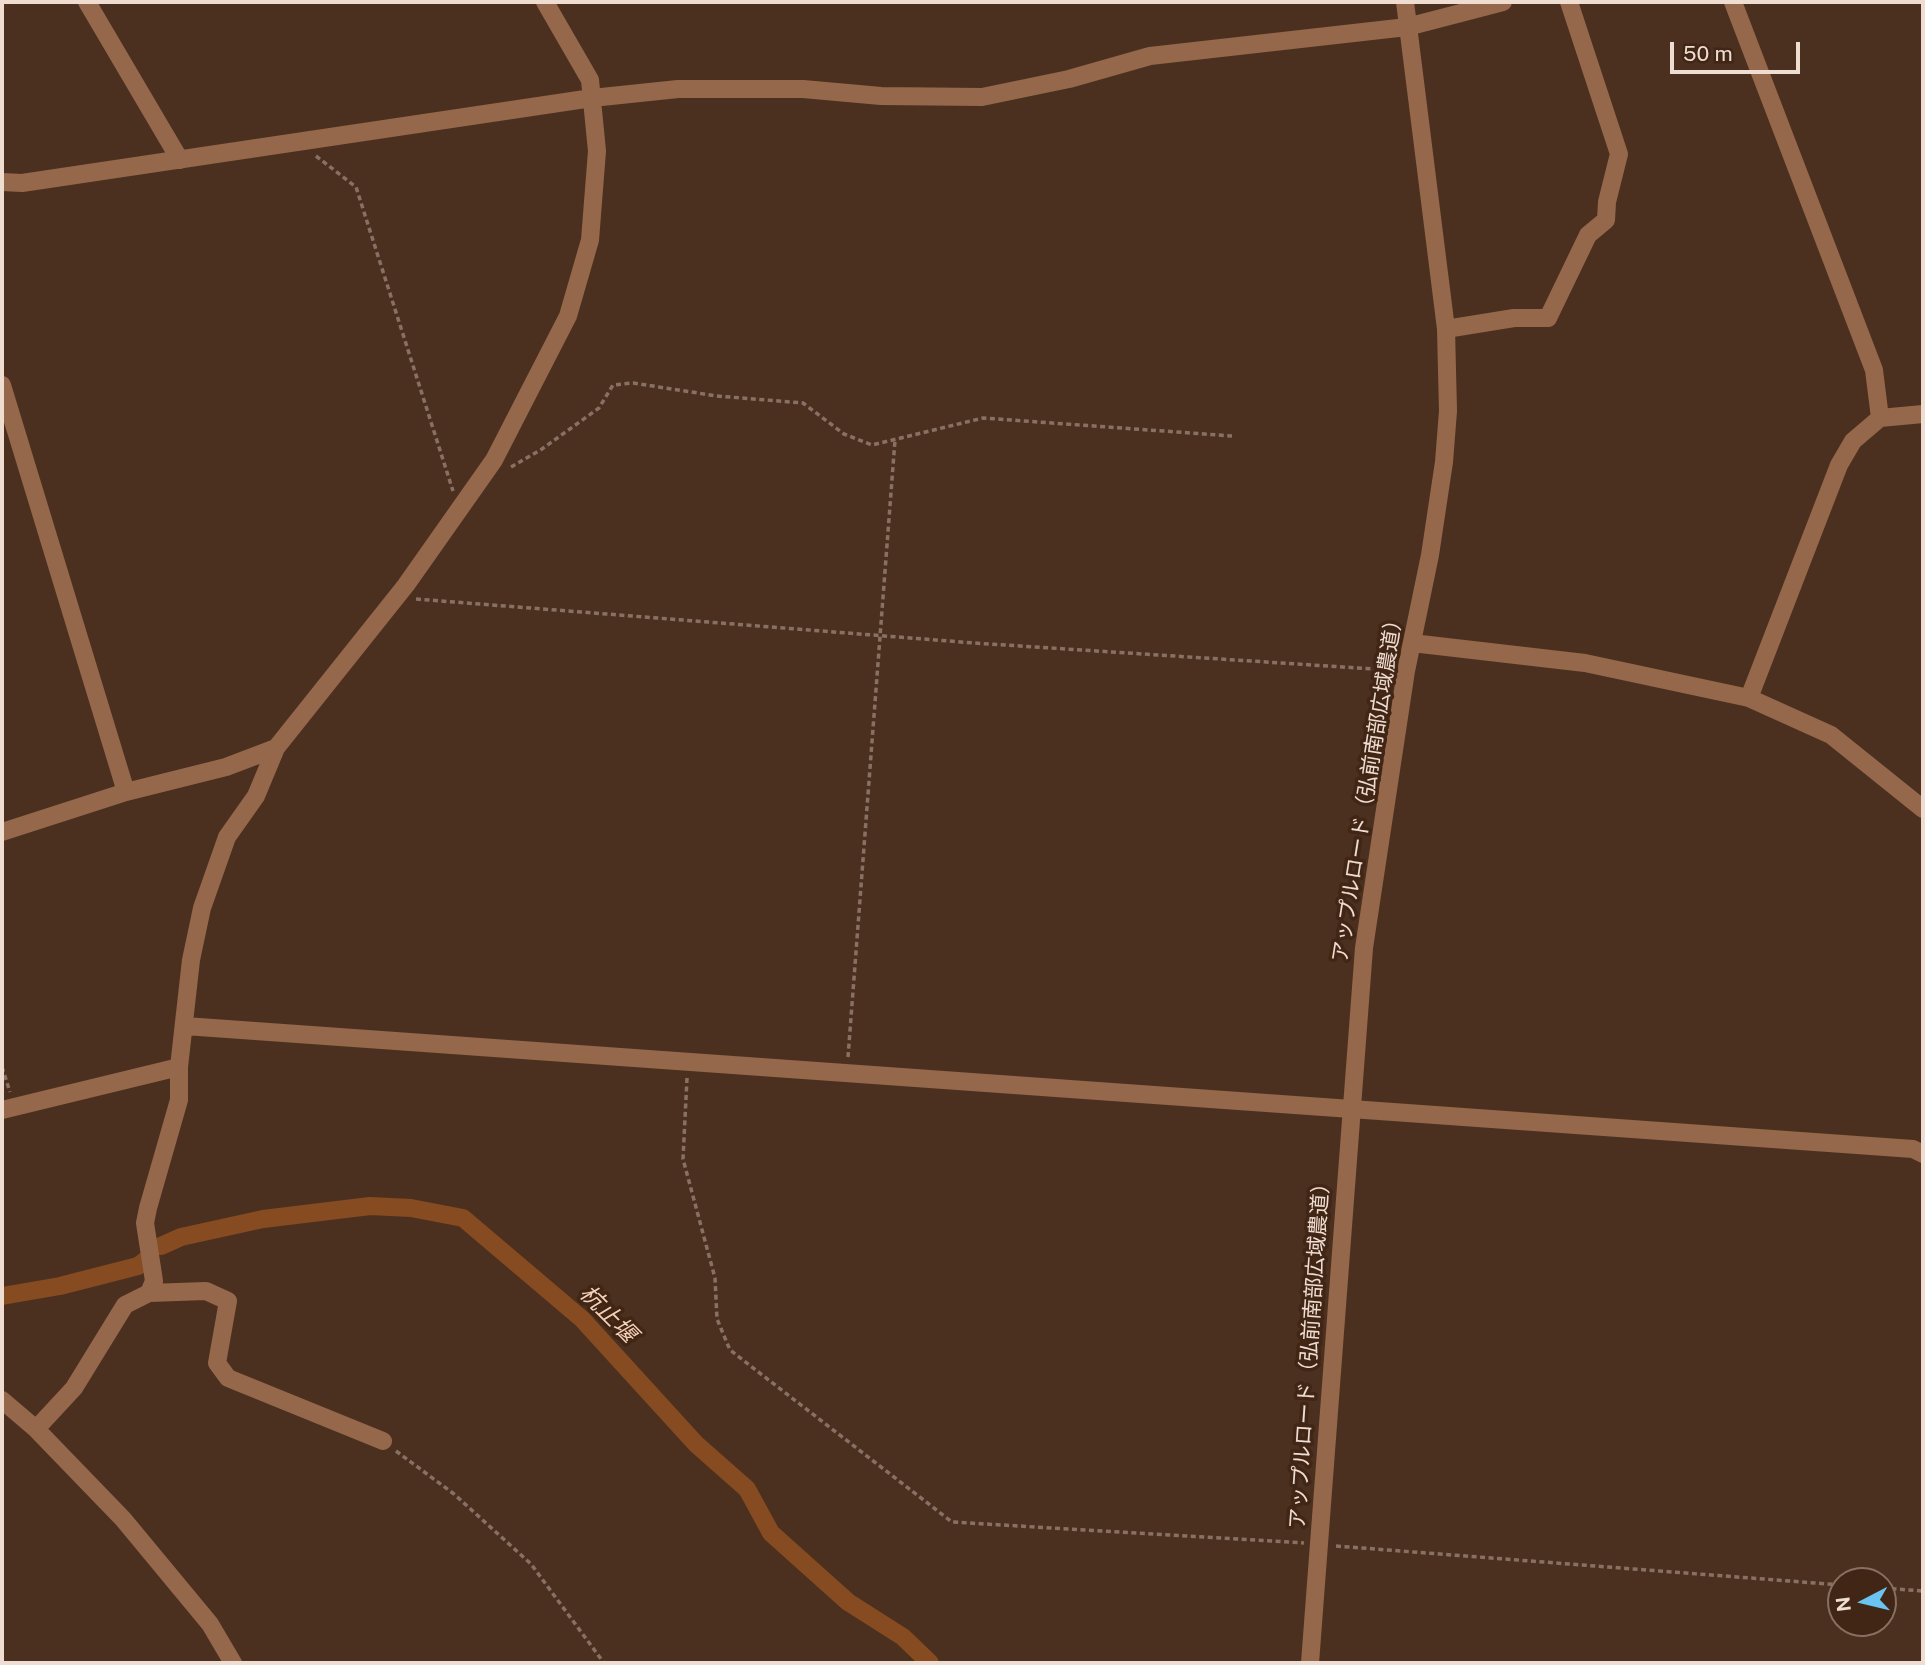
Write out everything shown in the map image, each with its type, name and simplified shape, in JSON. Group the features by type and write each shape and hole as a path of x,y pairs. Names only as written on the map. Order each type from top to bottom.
{"street":[{"path":"87,2 180,160"},
{"path":"149,1293 154,1281 145,1223 179,1100 179,1067 191,960 202,908 227,837 256,796 276,748 396,597 494,460 568,316 590,240 597,151 590,80 545,2"},
{"name":"アップルロード（弘前南部広域農道）","path":"1310,1663 1365,935 1406,671 1444,462 1448,411 1446,330 1405,2"},
{"path":"2,182 22,183 592,98 678,89 803,89 881,96 982,97 1069,79 1150,56 1407,27 1503,2"},
{"path":"1446,330 1514,318 1548,318 1587,235 1606,220 1607,202 1619,154 1569,2"},
{"path":"1733,2 1874,370 1880,418"},
{"path":"2,385 126,792"},
{"path":"1749,698 1839,465 1853,441 1880,418 1923,414"},
{"path":"1412,643 1586,663 1749,698 1830,735 1923,809"},
{"path":"2,832 126,792 226,767 276,748"},
{"path":"185,1026 1913,1149 1923,1153"},
{"path":"8,1109 179,1067"},
{"path":"36,1429 74,1388 125,1305 149,1293 206,1291 228,1301 217,1363 228,1378 383,1441"},
{"path":"2,1399 36,1429 123,1519 210,1624 233,1663"}],"path":[{"path":"298,143 356,187 459,510"},
{"path":"508,469 542,449 599,408 613,385 633,383 717,396 803,403 844,435 872,445 983,418 1232,436"},
{"path":"847,1073 895,439"},
{"path":"396,597 880,635 1406,671"},
{"path":"688,1062 683,1159 715,1278 717,1319 730,1350 952,1522 1319,1544 1827,1584"},
{"path":"2,1067 8,1109"},
{"path":"383,1441 454,1494 531,1564 604,1663"},
{"path":"1897,1589 1923,1591"}],"waterway":[{"name":"杭止堰","path":"161,1246 181,1237 263,1219 370,1206 411,1208 463,1218 582,1319 696,1444 747,1489 771,1533 848,1602 903,1637 930,1663"},
{"name":"杭止堰","path":"2,1296 60,1286 138,1266 147,1259"}]}
